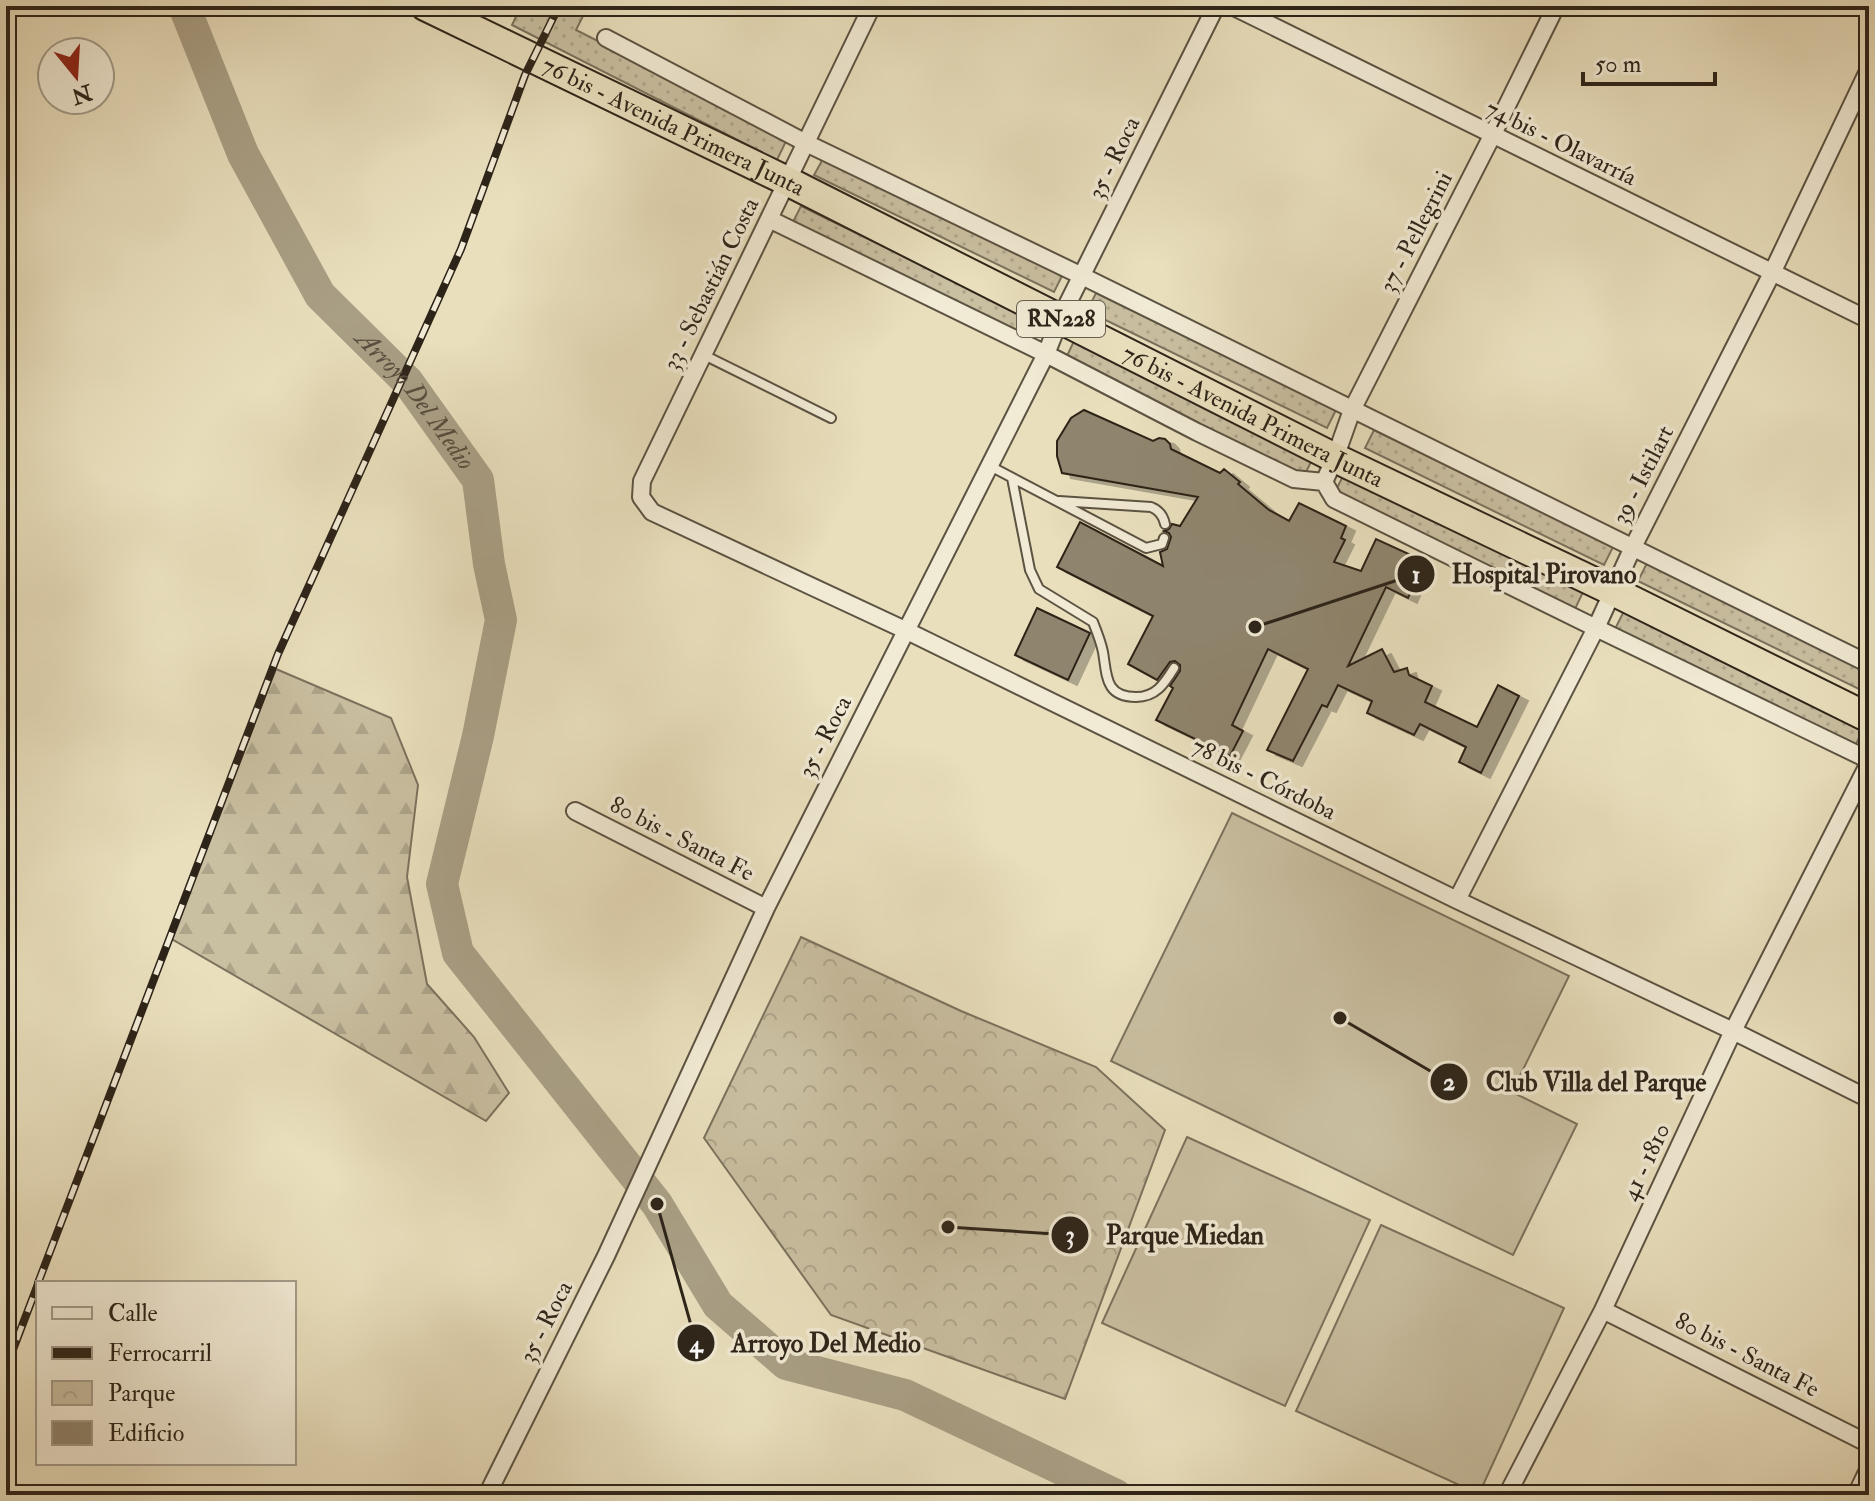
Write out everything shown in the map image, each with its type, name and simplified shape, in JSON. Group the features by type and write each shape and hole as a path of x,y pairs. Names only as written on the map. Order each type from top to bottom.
{"highway":[{"name":"76 bis - Avenida Primera Junta","path":"425,6 787,181 1060,319 1330,470 1613,591 1869,718"}],"street":[{"name":"33 - Sebastián Costa","path":"641,497 642,481 872,6"},
{"name":"35 - Roca","path":"487,1495 606,1256 766,908 1046,354 1060,319 1216,6"},
{"name":"74 bis - Olavarría","path":"1232,6 1869,320"},
{"name":"37 - Pellegrini","path":"1330,470 1352,410 1556,6"},
{"name":"76 bis - Avenida Primera Junta","path":"606,38 806,143 1869,664"},
{"name":"39 - Istilart","path":"1457,900 1596,628 1869,69"},
{"name":"76 bis - Avenida Primera Junta","path":"769,219 1294,479 1330,470 1334,499 1869,761"},
{"name":"78 bis - Córdoba","path":"641,497 652,512 905,630 1869,1099"},
{"name":"41 - 1810","path":"1507,1495 1603,1310 1733,1031 1869,761"},
{"name":"80 bis - Santa Fe","path":"575,811 766,908"},
{"name":"80 bis - Santa Fe","path":"1603,1310 1869,1444"},
{"path":"1856,1495 1869,1468"}],"lane":[{"path":"704,355 831,418"},
{"path":"989,466 1146,548 1162,544 1164,538"},
{"path":"1012,478 1034,579 1039,589 1093,622 1103,653 1105,674 1112,688 1126,696 1140,697 1153,693 1163,686 1174,668"},
{"path":"1055,500 1151,507 1158,510 1165,524"}],"green space":[{"path":"521,6 588,6 576,30 788,137 777,160 512,25"},
{"path":"824,157 1063,274 1054,292 814,175"},
{"path":"801,206 1040,323 1031,341 792,224"},
{"path":"1096,293 1336,410 1327,428 1087,311"},
{"path":"1074,341 1313,458 1304,476 1065,360"},
{"path":"1374,430 1613,547 1604,565 1365,448"},
{"path":"1344,474 1584,590 1575,609 1335,492"},
{"path":"1647,563 1869,671 1869,694 1638,581"},
{"path":"1624,611 1864,728 1855,746 1615,629"},
{"path":"276,669 391,718 418,785 407,877 427,984 474,1037 509,1093 486,1121 170,938"},
{"path":"1232,813 1569,976 1512,1092 1577,1124 1513,1255 1111,1061"},
{"path":"801,937 961,1011 1096,1067 1165,1130 1065,1399 831,1315 704,1138"},
{"path":"1187,1137 1370,1220 1285,1406 1102,1323"},
{"path":"1381,1225 1564,1308 1479,1494 1296,1411"}],"building":[{"path":"1084,410 1153,441 1165,439 1171,449 1220,473 1224,469 1269,510 1289,521 1299,503 1346,526 1341,538 1345,540 1334,562 1361,571 1376,539 1424,561 1408,598 1386,587 1348,666 1382,649 1394,672 1407,668 1409,675 1432,686 1425,702 1477,727 1498,685 1519,696 1481,773 1459,762 1466,747 1420,724 1414,735 1367,713 1372,701 1338,685 1327,707 1322,705 1293,761 1267,750 1308,669 1268,649 1232,725 1243,731 1230,756 1156,720 1173,688 1170,686 1180,671 1180,665 1170,662 1157,680 1128,664 1153,616 1057,567 1080,522 1163,566 1160,552 1167,549 1171,537 1164,531 1172,524 1180,526 1198,497 1062,473 1057,441 1071,418"},
{"path":"1037,608 1090,633 1068,680 1015,655"}],"waterway":[{"name":"Arroyo Del Medio","path":"184,6 243,154 320,295 408,382 478,480 489,564 501,620 478,736 442,884 458,953 657,1204 718,1305 786,1364 905,1395 1116,1495"}],"railway":[{"path":"39,1281 278,654 461,249 525,75 559,6"},
{"path":"6,1368 36,1289"}],"place":[{"name":"Hospital Pirovano","path":"1255,627"},
{"name":"Club Villa del Parque","path":"1340,1018"},
{"name":"Arroyo Del Medio","path":"657,1204"},
{"name":"Parque Miedan","path":"948,1227"}]}
